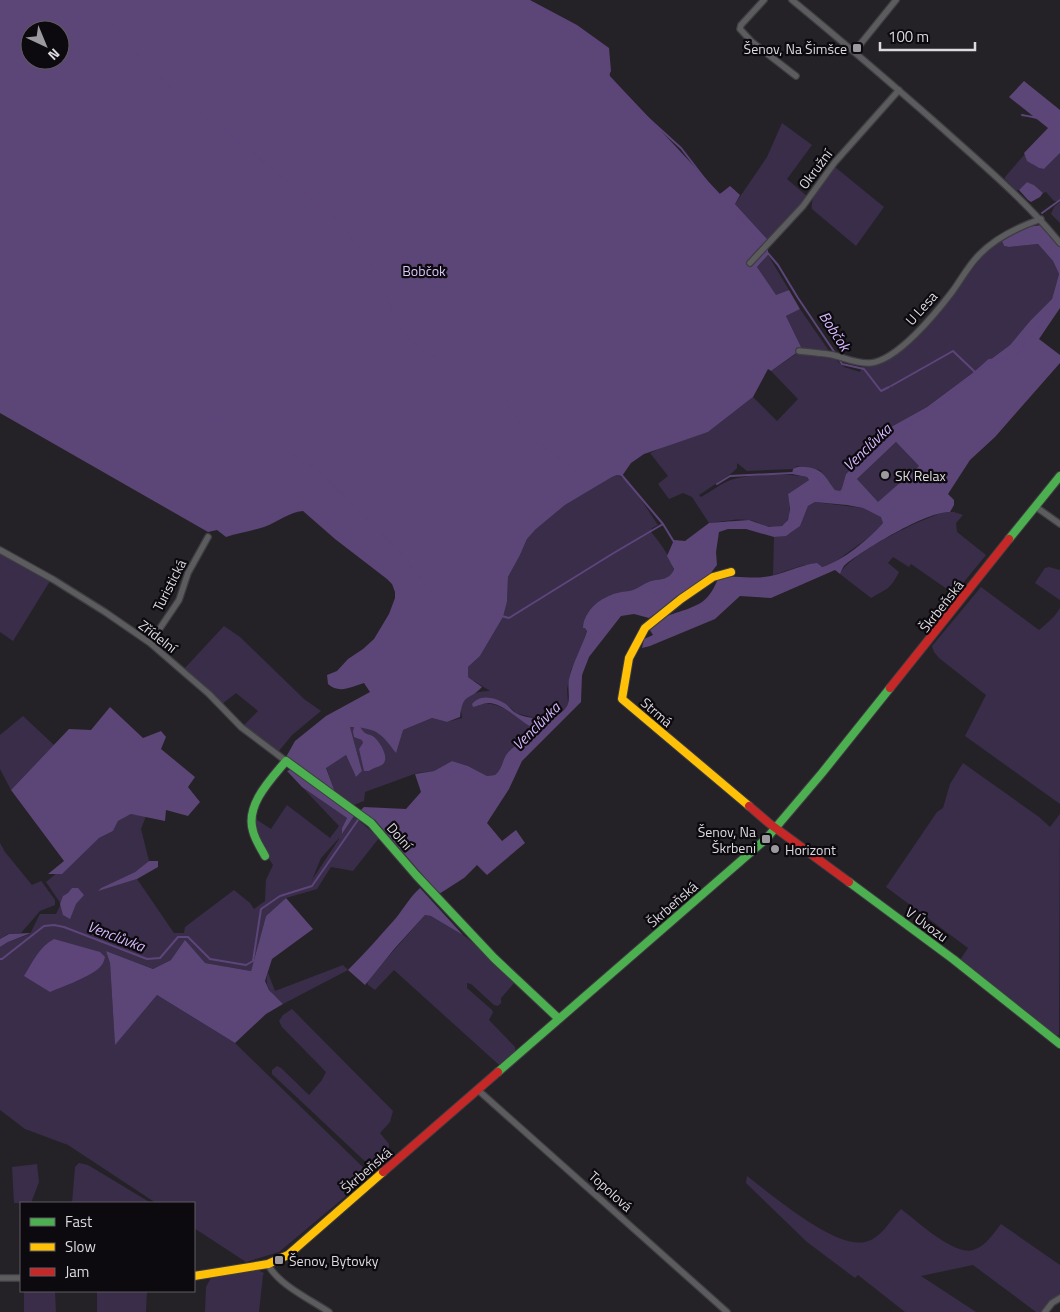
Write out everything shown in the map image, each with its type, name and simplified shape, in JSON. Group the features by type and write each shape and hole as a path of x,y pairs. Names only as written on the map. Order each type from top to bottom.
{"street":[{"path":"764,0 741,25 740,29 752,42 796,76"},
{"path":"792,0 899,90 991,173 1015,192 1041,219 1060,243"},
{"path":"854,52 896,0"},
{"name":"Okružní","path":"750,263 803,206 835,162 899,90"},
{"name":"U Lesa","path":"799,351 832,355 859,363 871,363 886,358 932,318 979,254 1018,227 1041,219"},
{"name":"Škrbeňská","path":"195,1276 268,1264 279,1260 296,1248 766,839 922,650 1060,476"},
{"path":"1036,507 1060,524"},
{"name":"Turistická","path":"150,644 179,600 188,573 208,536"},
{"name":"Zřídelní","path":"0,550 106,612 150,644 209,694 241,727 286,761"},
{"name":"Strmá","path":"731,572 712,577 645,628 629,658 622,699 776,828"},
{"path":"265,856 251,828 252,813 271,779 286,761"},
{"name":"Dolní","path":"286,761 361,815 378,830 494,958 559,1019"},
{"name":"V Úvozu","path":"776,828 953,959 1060,1044"},
{"name":"Topolová","path":"478,1090 726,1312"},
{"path":"268,1264 271,1271 282,1280 329,1312"},
{"path":"0,1278 20,1278"},
{"path":"1045,1312 1052,1303 1060,1298"}],"shaded area":[{"path":"782,123 812,145 787,179 808,197 768,240 735,204 767,157"},
{"path":"1060,153 1060,199 1057,201 1054,201 1046,192 1043,193 1027,182 1019,190 1016,190 1005,179 1024,155 1038,168 1044,169"},
{"path":"835,167 884,207 856,246 812,209 813,197"},
{"path":"1060,202 1060,223 1051,214 1054,207"},
{"path":"1002,241 1004,246 1009,247 1038,244 1053,261 1059,274 1052,299 1010,345 927,407 891,427 877,444 846,474 841,491 835,490 820,470 797,466 793,469 747,471 737,463 737,468 732,473 699,495 701,497 728,481 746,477 779,475 807,477 809,480 788,494 788,519 781,526 775,527 743,520 709,523 692,497 683,493 669,499 658,484 668,476 650,453 674,442 708,432 753,397 777,421 798,399 771,371 796,354 835,359 844,367 860,372 862,367 879,365 896,354 941,310 983,255"},
{"path":"768,255 789,290 776,296 757,267"},
{"path":"800,309 829,351 802,349 786,316"},
{"name":"SK Relax","path":"896,442 919,466 878,503 857,479"},
{"path":"617,475 634,489 658,525 652,528 651,532 669,557 673,571 667,577 648,582 634,590 611,595 599,602 589,612 585,624 587,630 571,670 566,708 547,720 516,713 511,708 483,697 477,706 492,704 506,709 531,727 534,733 533,736 511,749 495,775 487,776 468,766 452,761 434,771 417,773 365,792 364,801 354,805 335,792 326,767 346,755 356,777 362,771 350,727 367,728 382,735 403,730 432,718 447,722 462,718 461,705 465,698 477,693 490,691 468,677 468,667 480,656 503,617 507,602 508,577 527,539 565,505"},
{"path":"815,502 863,508 882,517 883,523 872,535 832,564 821,567 804,565 773,575 774,537 788,534 797,528 808,506"},
{"path":"945,512 963,515 956,523 957,532 986,555 954,594 911,564 909,567 893,557 888,563 899,572 896,578 887,588 871,598 840,574 858,556 888,537"},
{"path":"0,552 50,581 13,641 0,632"},
{"path":"1049,567 1060,570 1060,600 1035,583 1045,568"},
{"path":"981,587 1039,630 1060,608 1060,804 965,736 986,695 934,652 932,646"},
{"path":"224,626 240,637 304,699 321,711 292,735 279,751 274,750 244,725 258,711 236,693 222,704 184,669"},
{"path":"23,716 54,745 11,790 0,769 0,735"},
{"path":"356,721 364,732 376,739 385,753 383,764 369,771 364,771 359,749 363,743 362,740 354,737 353,731"},
{"path":"963,763 1039,817 1050,827 1060,814 1059,1035 1055,1035 960,960 968,948 886,887 937,812 943,808 950,784"},
{"path":"302,787 347,818 342,828 343,833 354,816 379,838 353,871 331,867 317,889 286,898 266,916 251,971 205,963 171,960 153,969 106,951 110,963 115,1044 157,995 235,1043 371,1175 279,1252 246,1262 195,1229 195,1202 154,1202 68,1145 25,1129 0,1110 0,947 30,934 40,914 56,914 61,904 46,882 99,838 113,831 118,821 131,814 146,816 141,829 149,861 135,872 99,890 137,879 174,933 184,933 185,927 234,890 250,903 254,909 265,901 266,880 273,865 254,827 255,814 257,820 271,829 287,805 330,838 339,826","holes":["339,838 339,839 312,880 321,858"]},
{"path":"0,843 32,885 42,882 55,900 55,905 40,911 21,933 8,934 0,939"},
{"path":"425,915 446,923 473,942 515,982 501,998 501,1003 498,1006 494,1005 471,984 467,983 467,988 492,1010 493,1012 489,1020 515,1047 515,1052 501,1064 498,1064 394,970 375,990 368,985 367,981"},
{"path":"54,939 100,952 105,957 103,962 100,967 90,974 50,992 24,976 40,951"},
{"path":"343,965 348,970 283,1004 268,987 268,973 275,991"},
{"path":"292,1009 393,1111 390,1122 380,1133 389,1144 389,1148 372,1165 370,1166 272,1074 272,1070 277,1066 281,1068 309,1095 322,1080 326,1072 282,1027 279,1021 283,1015"},
{"path":"79,1163 88,1165 149,1202 72,1202 75,1167"},
{"path":"37,1164 39,1182 31,1202 14,1203 12,1167"},
{"path":"747,1176 787,1207 821,1229 852,1242 865,1242 876,1237 901,1209 946,1243 965,1250 973,1250 982,1246 1001,1224 1060,1265 1060,1294 1043,1312 1036,1312 973,1265 921,1276 976,1312 905,1312 858,1275 855,1278 807,1242 746,1183"},
{"path":"254,1268 264,1273 259,1312 205,1312 206,1287 212,1276"},
{"path":"24,1292 55,1292 56,1312 24,1312"},
{"path":"97,1292 147,1292 146,1312 97,1312"}],"green space":[{"name":"Bobčok","path":"0,0 530,0 577,25 609,48 611,71 609,75 720,194 730,186 740,195 735,204 768,240 768,255 757,267 776,295 789,290 800,309 786,316 802,349 771,371 768,369 753,397 708,432 644,454 631,463 622,476 612,477 565,505 527,539 508,577 507,602 503,617 480,656 468,667 468,677 482,687 465,700 460,717 447,722 432,718 403,730 396,753 378,733 372,730 350,727 362,771 356,777 346,755 326,768 335,792 354,816 342,834 342,828 347,818 302,787 287,771 297,767 286,757 295,741 326,716 370,692 364,683 345,689 336,689 328,684 327,675 337,671 348,659 374,639 389,614 395,598 392,584 303,511 293,513 264,527 226,537 217,530 208,532 0,413"},
{"path":"1024,81 1060,110 1060,153 1044,169 1027,161 1024,153 1048,128 1009,97"},
{"path":"1027,182 1043,193 1031,202 1019,190"},
{"path":"1042,225 1060,246 1060,308 1039,339 1060,355 1060,363 995,437 970,460 948,494 954,500 954,505 950,512 940,513 896,532 846,564 840,574 835,570 771,598 740,596 715,619 642,648 644,639 653,635 648,627 662,618 702,602 711,592 718,579 764,577 817,563 822,567 838,560 855,549 883,523 881,517 863,508 815,502 808,506 800,526 786,536 774,537 746,529 728,529 719,532 716,552 717,565 707,578 649,618 634,614 621,616 589,657 582,675 581,702 522,761 509,789 487,823 502,841 516,830 525,843 487,875 477,865 464,878 439,894 375,820 365,816 360,811 364,807 406,809 421,792 415,774 434,771 452,761 468,766 487,776 495,775 511,749 533,736 533,731 531,727 500,706 485,703 473,707 472,704 475,701 483,698 496,699 506,704 516,713 531,718 547,720 558,714 568,703 569,679 587,631 583,628 584,621 594,605 611,595 633,590 648,582 670,575 674,569 667,556 674,540 685,541 709,523 749,520 769,527 782,526 788,520 790,509 788,494 809,480 807,477 792,474 793,469 796,467 820,471 835,490 841,491 846,474 877,444 891,427 927,407 1010,345 1052,299 1059,274 1053,261 1038,244 1004,246 1002,241 1026,227","holes":["896,442 919,466 878,502 857,479"]},
{"path":"110,707 143,738 161,731 166,737 161,749 195,777 188,787 200,802 188,816 166,810 165,821 131,814 118,821 113,831 99,838 62,874 48,874 64,861 11,790 69,729 91,730"},
{"path":"149,861 158,861 158,867 137,879 98,891 135,872"},
{"path":"72,888 78,888 84,895 76,904 70,919 63,915 60,904 63,896"},
{"path":"420,888 463,935 431,916 425,915 365,985 348,970 396,918"},
{"path":"286,898 313,929 272,959 265,981 269,990 283,1004 266,1014 235,1043 157,995 115,1045 110,963 106,951 153,969 171,960 185,940 205,963 251,971 266,916"},
{"path":"31,933 0,947 0,939 9,934"}],"waterway":[{"name":"Bobčok","path":"526,0 581,30 606,48 609,78 681,148 718,196 730,189 734,191 735,200 732,211 778,265 835,353"},
{"path":"113,25 157,74 200,114 224,130 297,189 321,205 341,224 359,247 381,285 398,322 413,343 423,352 478,373 499,388 525,432 579,473 620,473 663,524 682,555 677,577"},
{"path":"1022,115 1048,121 1060,130"},
{"path":"1042,213 1060,200"},
{"name":"Venclůvka","path":"363,813 368,809 399,815 416,804 440,778 463,769 484,782 499,781 505,777 527,746 574,704 586,654 613,609 654,594 672,582 688,566 703,538 716,525 728,523 759,529 788,528 802,501 838,496 858,467 902,428 943,401 989,360 1015,358 1055,305 1060,285"},
{"name":"Bobčok","path":"891,386 953,351 975,372"},
{"name":"Bobčok","path":"839,359 842,364 864,369 881,391 889,387"},
{"path":"187,407 287,451 310,465 362,512 393,544 428,587 440,597 447,601 509,618 663,524"},
{"path":"717,484 730,476 813,472 830,496"},
{"path":"838,496 884,513"},
{"name":"Venclůvka","path":"0,959 44,926 54,925 64,927 147,959 160,958 178,937 188,937 210,959 246,965 253,961 261,909 280,896 312,886 360,817"}],"traffic: fast":[{"path":"1009,539 1060,476"},
{"path":"498,1072 766,839 890,688"},
{"path":"265,856 253,831 253,812 261,793 286,761 371,823 416,875 494,958 559,1019"},
{"path":"849,882 953,959 1060,1044"}],"traffic: slow":[{"path":"731,572 713,577 681,599 645,628 629,658 622,699 749,806"},
{"path":"195,1276 268,1264 288,1255 383,1172"}],"traffic: jam":[{"path":"890,688 1009,539"},
{"path":"749,806 770,824 849,882"},
{"path":"383,1172 498,1072"}],"place":[{"name":"Šenov, Na Šimšce","path":"857,48"},
{"name":"SK Relax","path":"885,475"},
{"name":"Šenov, Na Škrbeni","path":"766,839"},
{"name":"Horizont","path":"775,849"},
{"name":"Šenov, Bytovky","path":"279,1260"}]}
